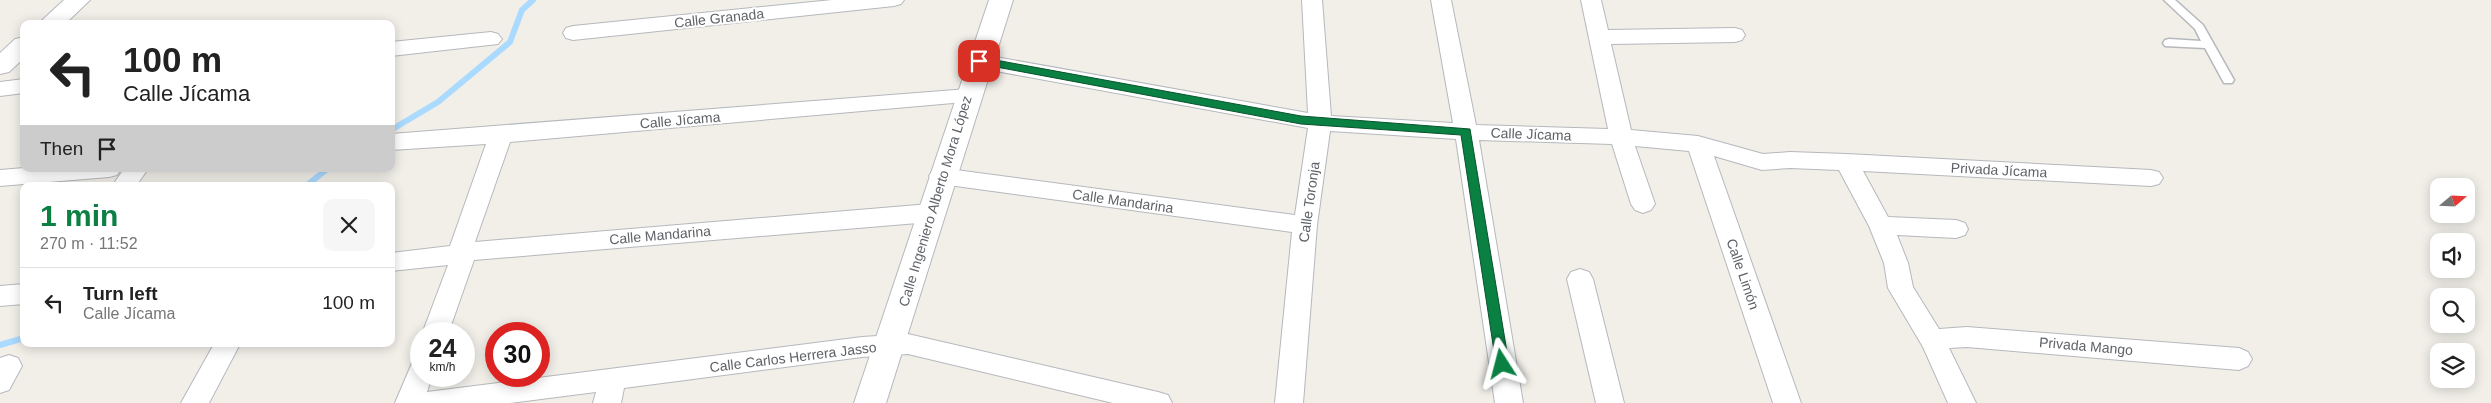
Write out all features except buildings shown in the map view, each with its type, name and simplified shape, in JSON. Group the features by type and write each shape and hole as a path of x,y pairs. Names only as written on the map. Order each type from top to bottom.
{"street":[{"path":"55,20 78,0"},
{"name":"Calle Granada","path":"573,33 894,0"},
{"name":"Calle Ingeniero Alberto Mora López","path":"870,403 890,345 941,176 1001,0"},
{"name":"Calle Toronja","path":"1289,403 1305,225 1320,122 1312,0"},
{"path":"1441,0 1466,132 1509,403"},
{"path":"1591,0 1621,137 1643,204"},
{"path":"1600,37 1735,35"},
{"path":"395,49 490,39"},
{"path":"0,66 20,48"},
{"name":"Calle Jícama","path":"979,61 1320,122 1466,132 1621,137 1698,144 1762,162 1790,160 1846,162"},
{"path":"0,88 20,86"},
{"name":"Calle Jícama","path":"402,141 501,135 968,96"},
{"path":"439,322 461,264 463,241 501,135"},
{"name":"Calle Limón","path":"1698,144 1787,403"},
{"path":"1846,162 1881,226 1896,263 1901,288 1934,343 1962,403"},
{"name":"Privada Jícama","path":"1846,162 2151,178"},
{"path":"0,178 73,172"},
{"name":"Calle Mandarina","path":"941,176 1305,225"},
{"name":"Calle Mandarina","path":"395,262 437,258 484,249 930,213"},
{"path":"1881,226 1956,229"},
{"path":"1580,279 1610,403"},
{"path":"0,296 20,294"},
{"name":"Privada Mango","path":"1934,343 1944,338 1967,337 2239,359"},
{"name":"Calle Carlos Herrera Jasso","path":"424,403 610,392 890,345 924,346 1158,403"},
{"path":"196,403 225,347"},
{"path":"409,403 415,387"}],"lane":[{"path":"2169,0 2199,27 2228,80"},
{"path":"2169,43 2209,45"}],"waterway":[{"path":"395,128 438,102 510,42 522,10 533,0"},
{"path":"311,182 323,172"},
{"path":"0,345 20,339"}],"route":[{"path":"979,61 1301,120 1466,132 1502,364"}]}
